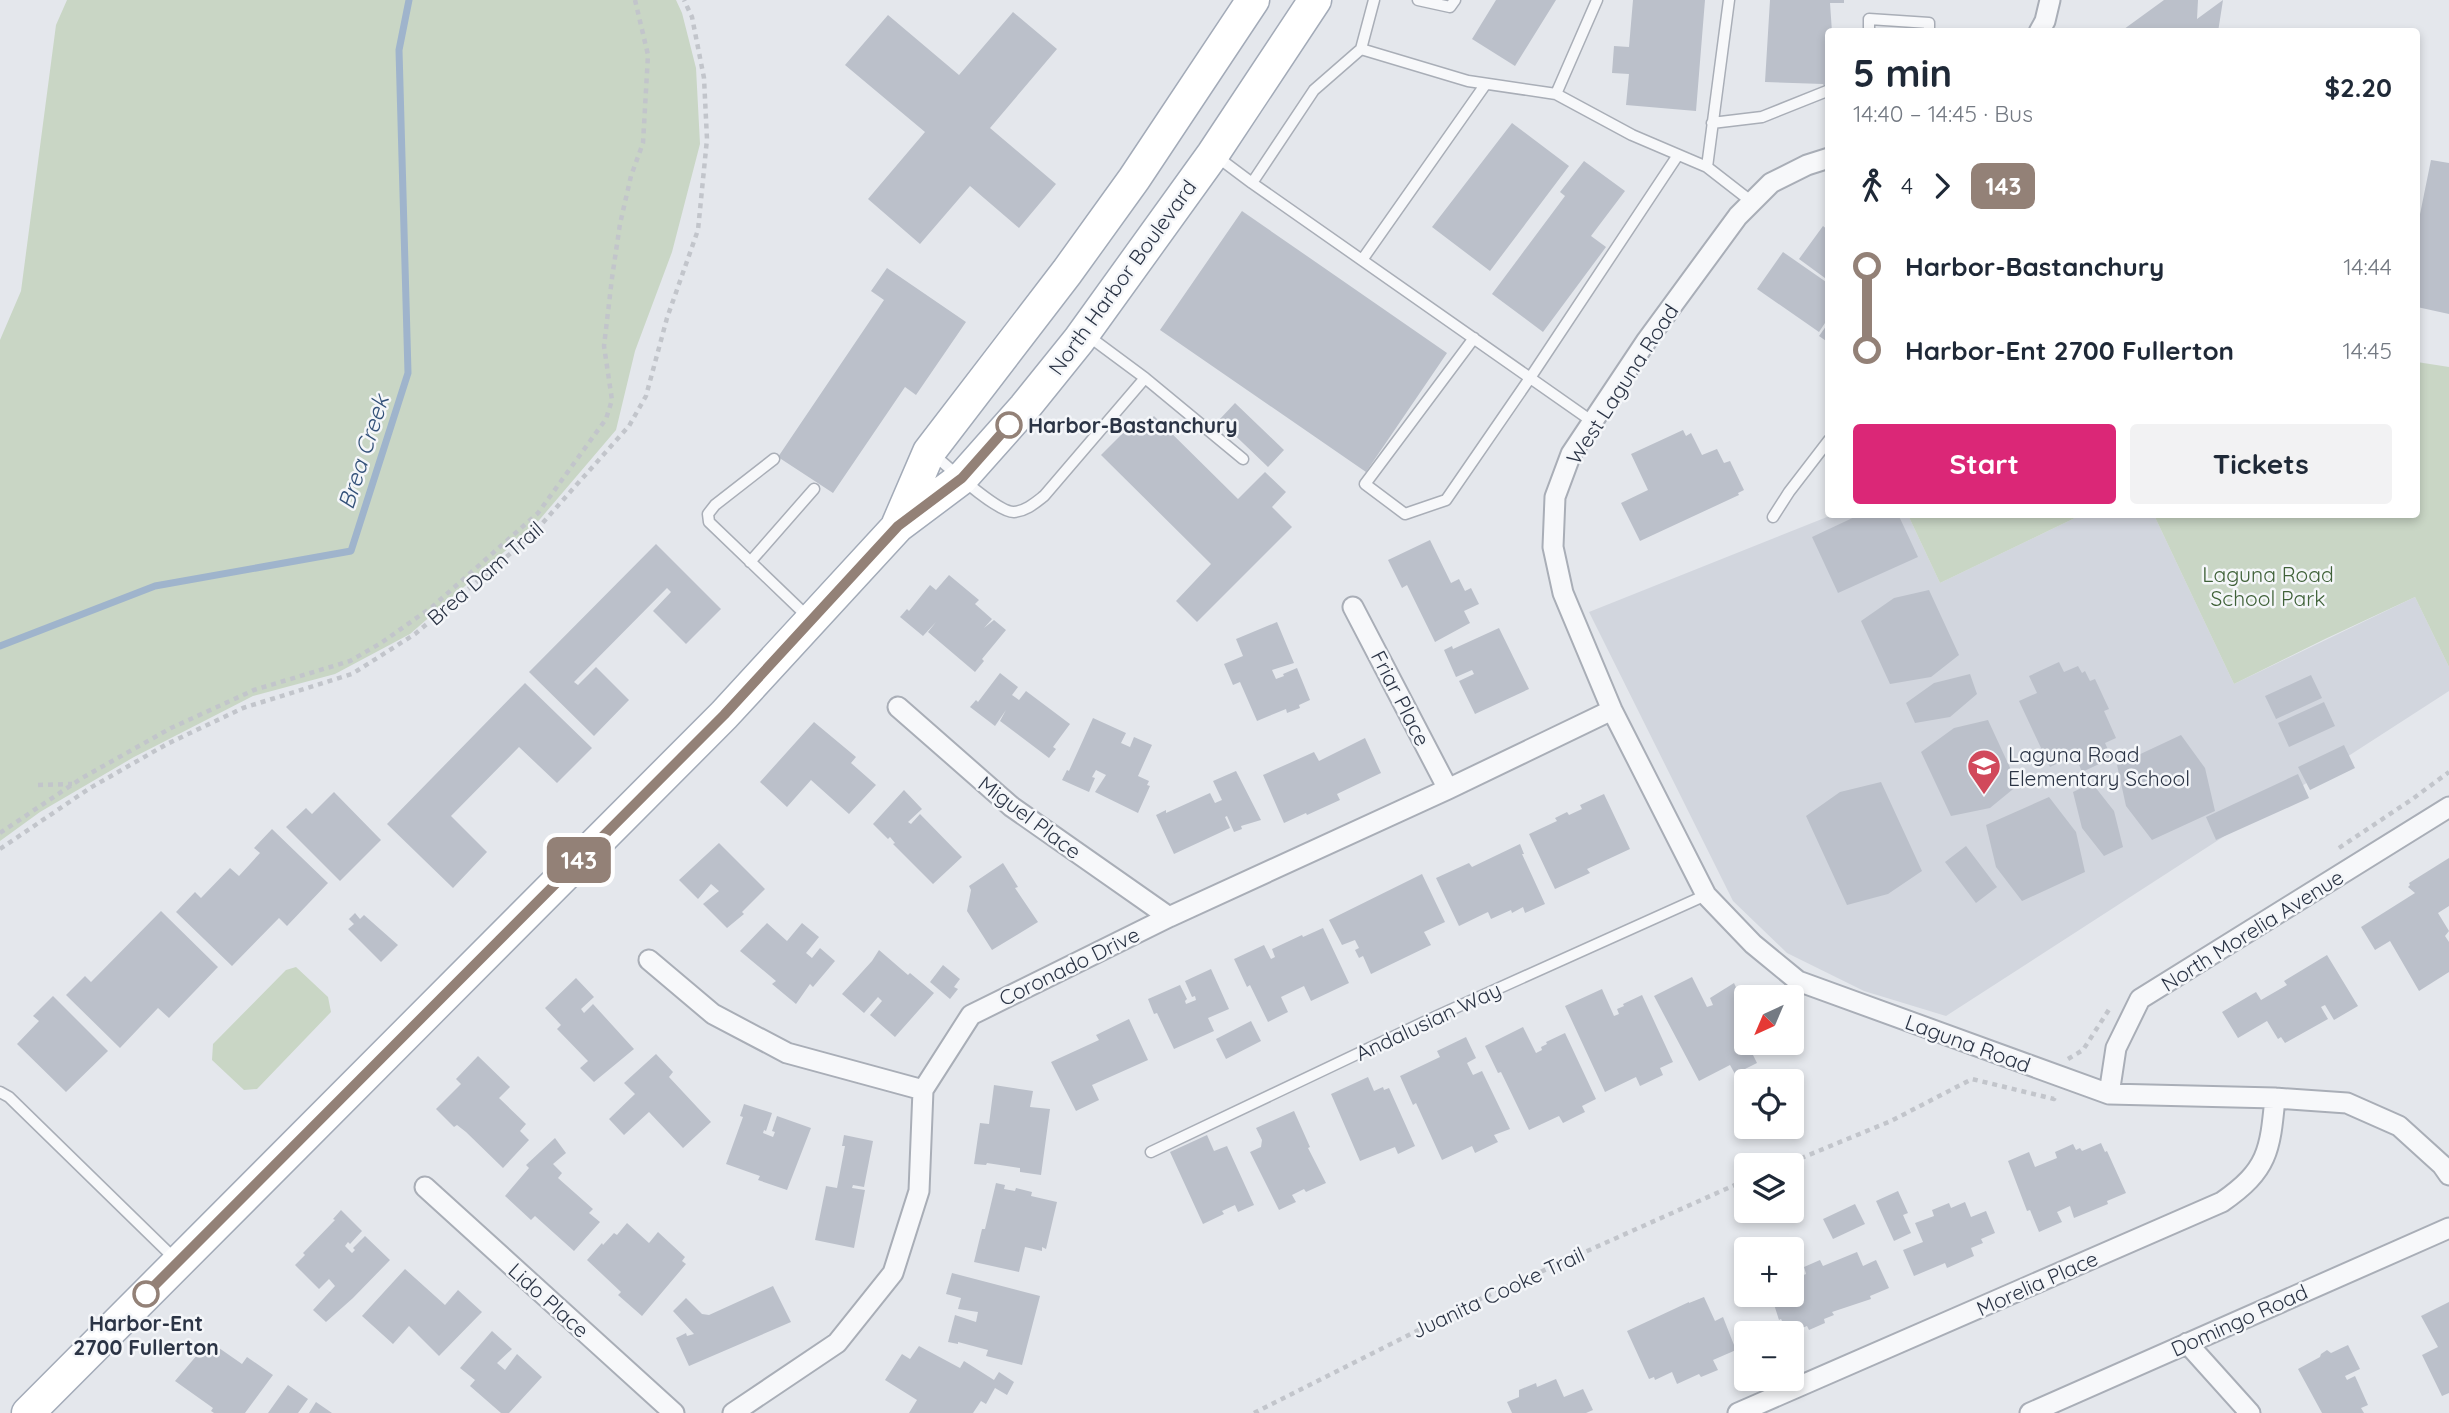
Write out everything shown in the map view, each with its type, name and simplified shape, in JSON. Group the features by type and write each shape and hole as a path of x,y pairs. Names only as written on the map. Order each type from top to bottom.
{"main road":[{"name":"North Harbor Boulevard","path":"898,526 929,452 1097,230 1176,118 1253,0"},
{"name":"North Harbor Boulevard","path":"28,1413 724,715 898,526 962,478 1025,407 1084,333 1213,154 1315,0"}],"street":[{"path":"2041,28 2050,0"},
{"name":"West Laguna Road","path":"1612,710 1563,593 1553,547 1555,497 1572,454 1647,340 1738,216 1771,183 1825,159"},
{"name":"Friar Place","path":"1353,607 1448,789"},
{"name":"Miguel Place","path":"898,707 1012,807 1169,917"},
{"name":"Coronado Drive","path":"923,1090 971,1015 1169,917 1448,789 1612,710"},
{"name":"Laguna Road","path":"1612,710 1706,895 1753,944 1798,981 2109,1094 2347,1102 2399,1126 2442,1165 2449,1175"},
{"name":"North Morelia Avenue","path":"2109,1094 2116,1048 2140,999 2449,807"},
{"path":"649,960 713,1014 787,1053 923,1090 919,1191 893,1273 837,1343 733,1413"},
{"name":"Morelia Place","path":"1738,1413 2222,1202 2245,1186 2262,1164 2271,1135 2275,1098"},
{"name":"Lido Place","path":"425,1187 674,1413"},
{"name":"Domingo Road","path":"2031,1413 2449,1228"},
{"path":"2187,1343 2250,1413"}],"lane":[{"path":"1252,183 1314,90 1361,50 1374,0"},
{"path":"1418,0 1450,7 1455,0"},
{"path":"1556,94 1597,0"},
{"path":"1707,167 1729,0"},
{"path":"1870,28 1870,19 1929,23 1929,28"},
{"path":"1361,50 1485,85 1556,94 1632,135 1707,167 1752,202"},
{"path":"1362,260 1485,85"},
{"path":"1712,123 1762,117 1825,92"},
{"path":"1213,154 1593,422"},
{"path":"1474,338 1365,484 1405,514 1446,500 1678,155"},
{"path":"1084,333 1243,459"},
{"path":"929,452 1003,509 1014,512 1024,509 1044,496 1145,379"},
{"path":"1773,517 1825,445"},
{"path":"774,459 715,505 708,514 709,522 811,620"},
{"path":"750,562 814,489"},
{"name":"Andalusian Way","path":"1151,1152 1437,1016 1706,895"},
{"path":"0,1092 9,1097 178,1262"}],"path":[{"path":"0,833 72,785 171,728 254,690 350,661 413,622 538,513 606,419 612,400 604,346 620,224 631,176 643,143 648,55 635,0"},
{"name":"Brea Dam Trail","path":"0,849 90,788 167,744 243,708 352,674 415,634 530,537 629,426 646,396 667,318 698,230 707,127 704,78 692,17 684,0"},
{"path":"38,785 72,785"},
{"path":"1804,1157 1891,1121 1972,1079"},
{"name":"Juanita Cooke Trail","path":"1254,1413 1482,1298 1734,1185"}],"shaded area":[{"name":"Laguna Road Elementary School","path":"1825,518 1909,518 1940,583 2075,518 2155,518 2234,684 2415,597 2449,667 2449,691 1946,1016 1864,991 1787,953 1733,901 1589,612"}],"green space":[{"path":"67,0 676,0 696,68 700,144 672,252 635,351 616,430 535,525 410,634 335,674 253,696 134,757 40,812 0,841 0,340 21,291 56,25"},
{"name":"Laguna Road School Park","path":"2420,362 2449,367 2449,667 2415,597 2234,684 2155,518 2420,518"},
{"path":"1909,518 2075,518 1940,583"},
{"path":"296,967 328,997 331,1012 257,1089 244,1090 212,1060 213,1044 286,970"}],"building":[{"path":"1496,0 1556,0 1515,66 1472,39"},
{"path":"1633,0 1705,0 1696,111 1626,105 1629,74 1612,73 1614,46 1629,47"},
{"path":"1770,0 1844,0 1844,3 1830,3 1832,28 1825,28 1825,87 1823,84 1765,82"},
{"path":"2164,0 2198,0 2197,19 2223,0 2219,28 2126,28"},
{"path":"1013,12 1057,49 990,128 1056,184 1019,228 970,186 920,244 868,199 925,132 845,65 888,15 959,75"},
{"path":"1512,123 1569,166 1490,271 1432,227"},
{"path":"2431,160 2449,163 2449,314 2420,308 2420,214"},
{"path":"1584,161 1625,191 1591,236 1606,247 1543,332 1492,294 1565,196 1560,192"},
{"path":"1242,211 1447,353 1366,472 1160,330"},
{"path":"1823,226 1825,278 1799,259"},
{"path":"1783,252 1825,281 1825,323 1819,332 1757,289"},
{"path":"887,268 966,322 916,395 905,387 833,493 778,457 884,300 871,291"},
{"path":"1825,328 1825,340 1819,336"},
{"path":"1235,403 1284,450 1268,467 1219,420"},
{"path":"1154,416 1238,499 1265,472 1286,492 1272,507 1292,527 1197,622 1176,601 1211,564 1101,455 1135,421 1142,428"},
{"path":"1683,430 1686,436 1691,433 1702,455 1717,449 1724,463 1730,461 1744,490 1738,493 1739,495 1640,541 1621,503 1648,490 1631,454"},
{"path":"1852,518 1900,518 1918,557 1838,593 1812,537"},
{"path":"1430,540 1451,583 1459,579 1465,591 1471,588 1479,604 1464,611 1470,623 1435,642 1407,585 1402,588 1388,560"},
{"path":"656,544 721,609 686,644 653,611 671,592 667,588 574,682 578,685 596,667 629,700 594,736 529,672"},
{"path":"949,575 979,600 975,604 992,619 984,628 994,620 1006,630 975,672 928,632 936,622 923,636 900,617 907,609 909,611 930,585 936,590"},
{"path":"1929,590 1959,655 1931,677 1890,684 1861,621 1894,598"},
{"path":"1277,622 1294,663 1272,670 1276,679 1297,668 1310,700 1299,705 1300,708 1287,713 1286,709 1257,721 1240,682 1233,685 1224,664 1243,656 1236,639"},
{"path":"1499,628 1529,689 1475,714 1459,681 1474,674 1472,670 1456,677 1444,650 1452,646 1453,649"},
{"path":"2059,662 2064,672 2078,666 2082,673 2085,671 2090,681 2095,679 2109,709 2104,711 2116,738 2105,743 2112,758 2082,772 2075,755 2050,767 2019,701 2037,693 2029,676"},
{"path":"1000,673 1018,687 1012,695 1019,700 1026,691 1070,724 1053,747 1056,749 1049,758 1000,721 1006,710 995,726 970,707 976,700 978,702"},
{"path":"1970,674 1977,694 1950,717 1915,723 1906,703 1934,683"},
{"path":"2311,675 2322,698 2276,719 2265,696"},
{"path":"525,683 592,748 557,783 519,747 451,816 487,852 453,888 387,824"},
{"path":"2324,702 2335,726 2289,747 2278,723"},
{"path":"1093,718 1126,733 1121,743 1130,747 1134,737 1152,745 1138,776 1149,781 1147,785 1150,786 1138,813 1095,792 1106,775 1096,770 1089,792 1062,780 1067,770 1069,771"},
{"path":"1988,720 2018,785 1990,808 1951,816 1921,752 1954,728"},
{"path":"814,722 856,757 851,763 876,785 849,814 811,780 787,807 760,782"},
{"path":"2181,735 2205,768 2215,811 2152,840 2126,806 2117,765"},
{"path":"1365,738 1381,773 1337,794 1340,800 1284,823 1263,775 1314,752 1319,761"},
{"path":"2344,745 2355,768 2310,790 2298,767"},
{"path":"1236,771 1261,820 1241,826 1242,829 1234,832 1227,816 1225,817 1230,828 1174,854 1156,815 1210,793 1215,803 1222,800 1213,781"},
{"path":"2298,774 2309,798 2216,840 2206,817"},
{"path":"1881,782 1922,871 1888,894 1847,905 1806,816 1840,792"},
{"path":"2092,783 2114,811 2123,847 2104,856 2082,828 2073,792"},
{"path":"904,790 922,809 908,822 911,824 920,814 962,857 933,884 893,844 895,843 890,837 888,839 873,824"},
{"path":"334,792 381,840 340,881 286,827 306,808 312,814"},
{"path":"1604,794 1630,849 1587,869 1590,873 1555,889 1529,834 1557,821 1555,818 1567,812 1569,815 1582,809 1580,805"},
{"path":"2049,797 2076,832 2085,872 2022,901 1996,867 1986,825"},
{"path":"272,829 328,883 287,926 279,918 232,966 176,912 195,892 201,898 230,868 239,876 260,853 254,848"},
{"path":"719,843 765,889 742,912 744,914 727,928 703,904 719,891 711,884 698,899 679,880"},
{"path":"1520,844 1545,904 1525,913 1523,907 1512,913 1511,910 1491,919 1488,912 1459,926 1436,878 1469,863 1472,867"},
{"path":"1966,846 1997,887 1976,903 1945,862"},
{"path":"2449,858 2449,906 2438,913 2449,931 2445,936 2449,942 2449,972 2419,991 2390,941 2375,950 2361,927 2415,893 2408,887 2409,883"},
{"path":"1003,863 1018,887 1015,888 1038,922 992,950 967,911 971,890 969,886"},
{"path":"1422,874 1445,922 1424,932 1431,945 1371,974 1363,956 1359,958 1355,950 1359,948 1355,940 1342,945 1329,920"},
{"path":"161,911 218,967 169,1018 158,1008 120,1048 66,995 85,976 91,982"},
{"path":"355,913 360,919 364,915 398,945 381,962 348,929 354,924 349,919"},
{"path":"767,923 787,941 802,923 819,937 806,953 812,958 820,948 835,961 813,987 810,984 796,1004 772,984 776,981 740,951"},
{"path":"1323,928 1349,983 1311,1001 1304,986 1281,997 1288,1012 1268,1022 1234,959 1264,945 1271,959 1275,957 1272,949"},
{"path":"879,950 934,993 895,1037 870,1015 882,1001 878,997 864,1013 842,994"},
{"path":"2327,955 2358,1006 2334,1020 2325,1005 2321,1007 2328,1019 2285,1043 2281,1037 2278,1039 2267,1021 2238,1038 2222,1012 2256,992 2261,1000 2287,985 2284,981"},
{"path":"943,965 960,979 954,987 958,989 950,999 930,982"},
{"path":"1211,969 1229,1009 1208,1018 1214,1031 1174,1049 1148,999 1180,985 1187,999 1186,1004 1196,1000 1185,981"},
{"path":"1692,977 1707,1007 1713,1005 1710,998 1734,983 1734,1055 1753,1055 1757,1063 1745,1069 1734,1069 1734,1072 1730,1065 1699,1081 1654,996"},
{"path":"576,978 594,997 581,1009 584,1013 593,1004 634,1049 594,1082 580,1068 588,1061 557,1029 561,1025 545,1008"},
{"path":"1602,989 1614,1016 1619,1014 1617,1009 1624,1006 1623,1004 1642,995 1673,1062 1660,1068 1663,1075 1640,1086 1636,1077 1605,1092 1565,1006"},
{"path":"53,996 108,1051 66,1092 17,1044 39,1021 33,1016"},
{"path":"1129,1019 1148,1060 1092,1085 1099,1100 1076,1111 1051,1062 1099,1040 1096,1035"},
{"path":"1251,1021 1261,1041 1226,1059 1216,1039"},
{"path":"1523,1027 1536,1053 1542,1050 1541,1047 1547,1044 1546,1042 1565,1033 1596,1099 1582,1106 1585,1112 1563,1123 1559,1116 1529,1130 1501,1072 1498,1073 1485,1046"},
{"path":"1466,1037 1476,1058 1467,1063 1473,1075 1482,1071 1510,1129 1494,1135 1498,1142 1475,1153 1472,1146 1442,1160 1416,1103 1413,1105 1400,1076 1440,1057 1437,1051"},
{"path":"656,1054 673,1072 669,1077 711,1122 683,1148 649,1112 624,1135 609,1119 635,1094 624,1083"},
{"path":"478,1056 510,1087 499,1098 526,1124 520,1131 529,1140 503,1168 466,1132 457,1125 454,1127 436,1109 461,1084 456,1079"},
{"path":"1368,1077 1374,1091 1383,1087 1384,1090 1389,1088 1415,1146 1398,1154 1395,1147 1360,1161 1331,1094"},
{"path":"994,1085 1033,1091 1030,1107 1050,1109 1041,1175 1020,1172 1020,1168 987,1163 974,1164 980,1123 989,1124"},
{"path":"744,1104 772,1113 763,1133 773,1137 775,1132 772,1131 777,1116 811,1128 787,1190 758,1180 760,1176 726,1164 743,1117 740,1116"},
{"path":"1294,1111 1310,1147 1308,1148 1326,1183 1292,1195 1296,1202 1279,1210 1250,1152 1261,1147 1262,1140 1256,1128"},
{"path":"844,1135 873,1141 864,1187 853,1185 852,1188 865,1190 854,1248 815,1240 826,1186 837,1188 845,1146 842,1146"},
{"path":"1207,1135 1214,1151 1227,1146 1254,1205 1238,1212 1235,1205 1222,1211 1224,1214 1203,1224 1170,1152"},
{"path":"555,1138 566,1153 553,1164 562,1173 558,1178 593,1209 589,1213 600,1222 574,1251 535,1216 531,1220 505,1196 529,1168 526,1165"},
{"path":"2101,1143 2126,1193 2107,1201 2108,1204 2074,1218 2070,1206 2057,1212 2062,1222 2039,1232 2030,1210 2027,1211 2008,1161 2029,1152 2035,1167 2057,1158 2055,1152 2073,1144 2076,1150 2080,1148 2082,1151"},
{"path":"996,1183 1005,1185 1004,1189 1015,1191 1016,1188 1032,1192 1031,1196 1057,1202 1046,1249 1042,1247 1042,1251 1025,1247 1019,1272 974,1262"},
{"path":"1898,1191 1908,1213 1903,1215 1911,1233 1894,1241 1876,1201"},
{"path":"1965,1202 1971,1217 1986,1211 1995,1233 1981,1239 1983,1243 1971,1248 1974,1256 1947,1268 1945,1263 1914,1276 1903,1250 1923,1242 1915,1223 1934,1216 1932,1210 1949,1203 1951,1208"},
{"path":"1855,1204 1865,1224 1833,1239 1823,1219"},
{"path":"341,1210 362,1231 345,1246 352,1253 355,1250 353,1248 365,1236 390,1260 326,1322 313,1310 335,1286 329,1279 319,1289 295,1265"},
{"path":"627,1223 649,1243 658,1232 685,1257 682,1261 686,1264 642,1316 618,1295 621,1292 587,1260 602,1243 603,1245 614,1233 617,1235"},
{"path":"1857,1252 1863,1266 1876,1260 1889,1288 1870,1296 1871,1299 1832,1312 1834,1315 1824,1319 1825,1323 1809,1330 1807,1326 1804,1327 1804,1321 1779,1320 1775,1307 1804,1307 1804,1267 1820,1260 1823,1266"},
{"path":"405,1269 445,1305 458,1290 482,1312 439,1356 409,1326 393,1344 362,1316"},
{"path":"952,1273 1040,1296 1022,1365 986,1356 988,1350 948,1342 955,1315 976,1322 978,1312 958,1309 961,1298 946,1294"},
{"path":"773,1286 791,1322 689,1366 676,1338 686,1333 687,1336 694,1334 673,1311 686,1298 702,1314 709,1315"},
{"path":"1704,1297 1715,1321 1723,1317 1734,1351 1713,1360 1718,1370 1701,1377 1699,1374 1677,1384 1672,1372 1655,1380 1654,1377 1649,1379 1627,1331"},
{"path":"2449,1302 2449,1393 2442,1396 2422,1355 2438,1347 2421,1316"},
{"path":"492,1331 512,1349 497,1363 505,1370 517,1354 542,1377 509,1413 501,1413 470,1386 475,1380 460,1368"},
{"path":"209,1341 242,1364 247,1357 273,1375 245,1413 214,1413 211,1411 213,1408 175,1381"},
{"path":"2348,1345 2360,1369 2345,1376 2347,1380 2355,1376 2368,1405 2361,1408 2364,1413 2322,1413 2298,1369 2327,1350 2331,1353"},
{"path":"919,1346 960,1368 964,1361 994,1380 999,1372 1014,1382 1007,1395 995,1388 986,1404 981,1401 973,1413 909,1413 917,1400 885,1380 902,1354 910,1359"},
{"path":"1556,1379 1564,1397 1583,1389 1593,1410 1586,1413 1512,1413 1507,1402 1519,1397 1519,1390 1536,1383 1537,1387"},
{"path":"288,1385 308,1399 298,1413 268,1413"},
{"path":"316,1402 332,1413 309,1413"}],"waterway":[{"name":"Brea Creek","path":"0,646 155,586 351,551 408,373 399,50 409,0"}],"bus line":[{"name":"143","path":"146,1294 724,715 898,526 962,478 1009,425"}],"place":[{"name":"Harbor-Bastanchury","path":"1009,425"},
{"name":"Laguna Road Elementary School","path":"1984,796"},
{"name":"Harbor-Ent 2700 Fullerton","path":"146,1294"}]}
